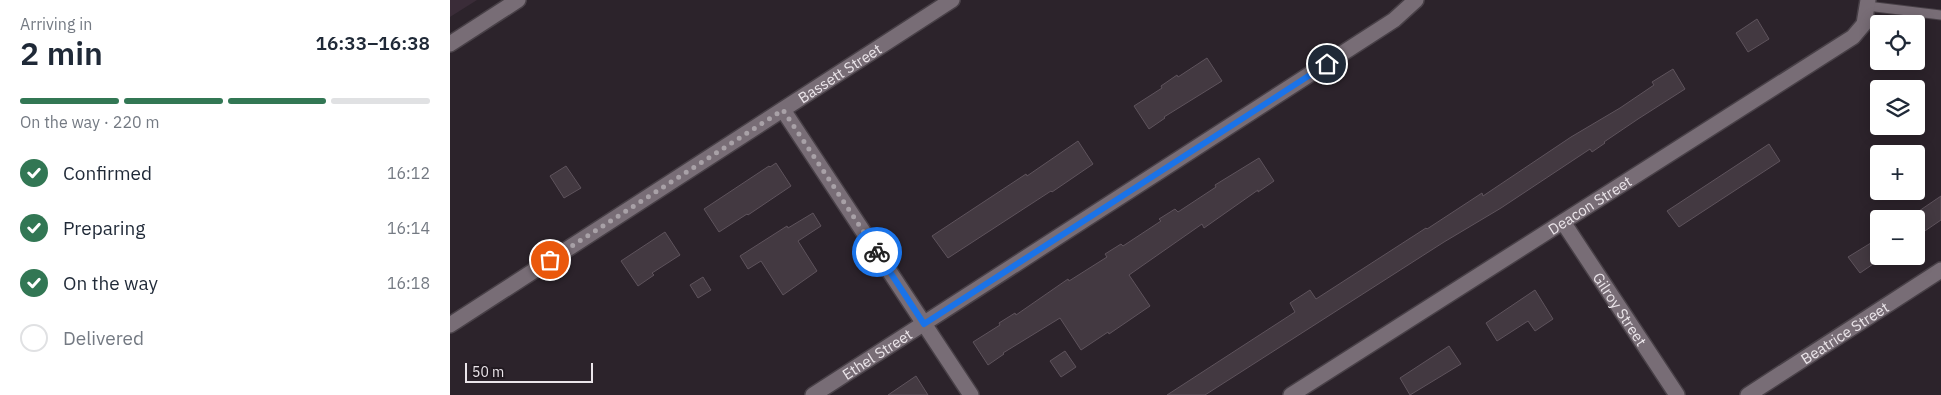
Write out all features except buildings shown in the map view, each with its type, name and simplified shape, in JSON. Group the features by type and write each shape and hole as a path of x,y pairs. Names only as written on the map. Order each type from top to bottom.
{"street":[{"path":"450,44 518,0"},
{"name":"Bassett Street","path":"450,325 952,0"},
{"name":"Ethel Street","path":"813,395 1394,20 1416,0"},
{"name":"Deacon Street","path":"1291,395 1853,37 1864,24 1867,3"},
{"path":"783,110 970,395"},
{"name":"Gilroy Street","path":"1563,222 1677,395"},
{"name":"Beatrice Street","path":"1748,395 1941,270"}],"lane":[{"path":"1867,3 1941,14"}],"shaded area":[{"path":"450,0 477,0 450,17"}],"way so far":[{"path":"550,260 783,110 877,252"}],"route":[{"path":"877,252 924,324 1327,64"}]}
